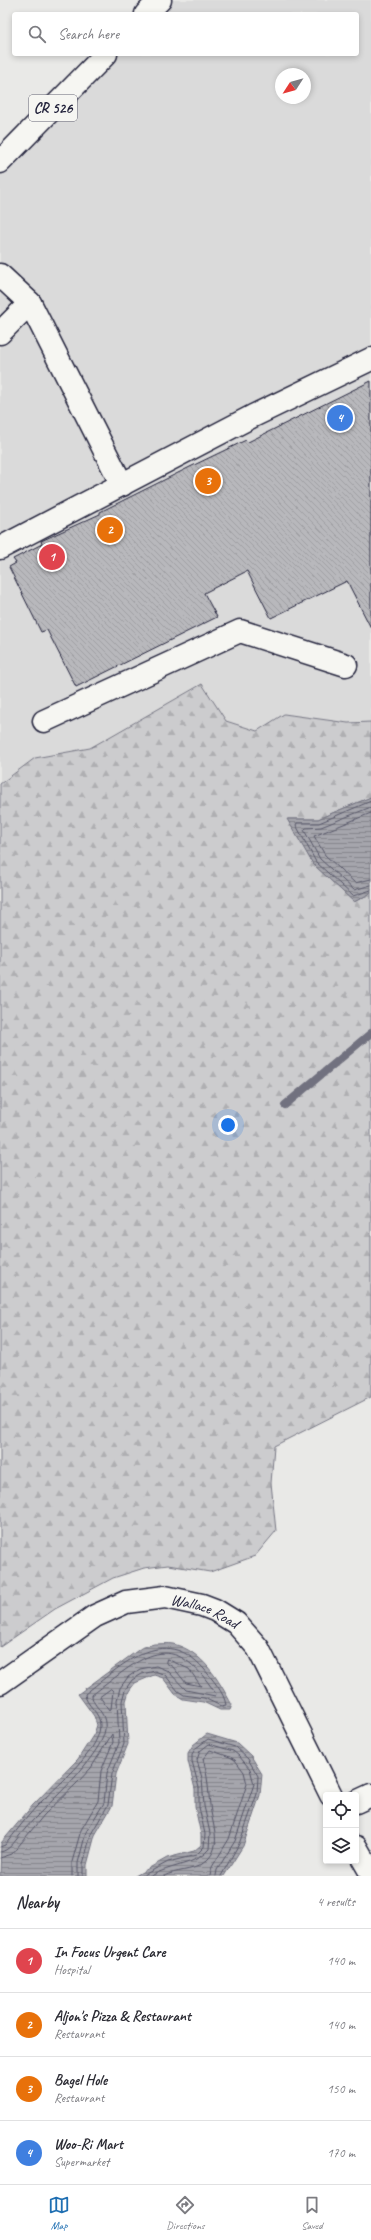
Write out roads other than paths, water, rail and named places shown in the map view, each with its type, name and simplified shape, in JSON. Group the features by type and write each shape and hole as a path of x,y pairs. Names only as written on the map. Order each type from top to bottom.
{"street":[{"path":"148,12 160,0"},
{"name":"CR 526","path":"0,162 104,56"},
{"path":"0,275 30,303 122,485"},
{"path":"0,333 30,303"},
{"path":"0,548 254,416 371,358"},
{"path":"44,721 240,631 346,665"},
{"name":"Wallace Road","path":"0,1683 94,1616 120,1605 152,1597 165,1596 188,1600 215,1610 236,1623 258,1648 330,1792"},
{"path":"359,1801 371,1795"},
{"path":"359,1852 371,1873"}],"water":[{"path":"371,797 371,893 354,902 313,864 287,819 318,819"},
{"path":"154,1644 173,1644 193,1653 216,1677 232,1705 230,1710 220,1710 203,1702 183,1699 175,1694 163,1678 154,1675 135,1683 129,1691 126,1701 128,1744 116,1774 112,1806 95,1835 87,1865 87,1876 0,1876 1,1843 33,1805 78,1759 94,1734 97,1725 94,1716 78,1694 141,1648"},
{"path":"207,1734 237,1743 251,1756 262,1774 260,1795 243,1846 224,1876 135,1876 167,1858 194,1851 201,1845 201,1835 195,1807 195,1789 188,1761 188,1753 193,1745"}],"waterway":[{"path":"285,1105 371,1033"}],"place":[{"name":"Woo-Ri Mart","path":"340,418"},
{"name":"Bagel Hole","path":"208,481"},
{"name":"Aljon's Pizza & Restaurant","path":"110,530"},
{"name":"In Focus Urgent Care","path":"52,557"}]}
